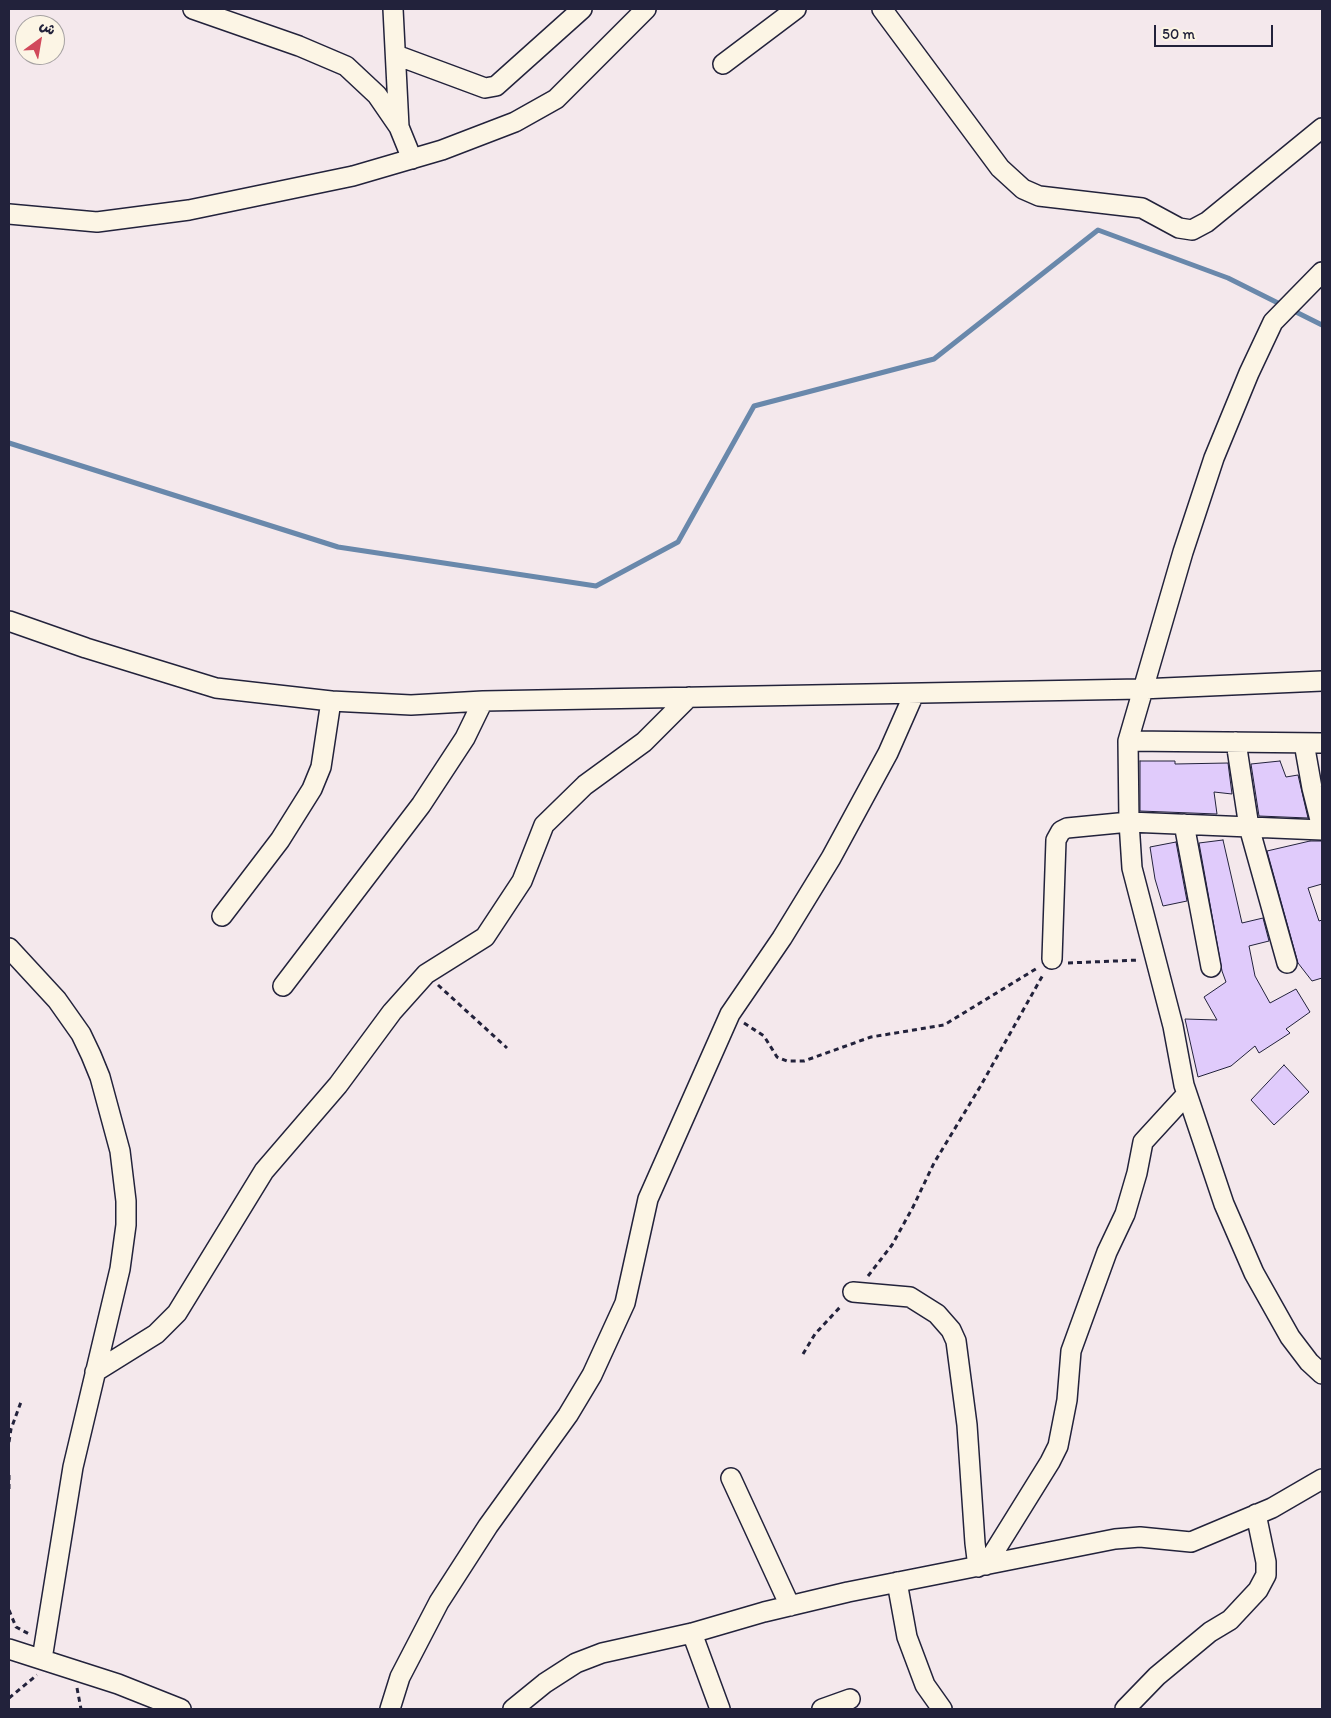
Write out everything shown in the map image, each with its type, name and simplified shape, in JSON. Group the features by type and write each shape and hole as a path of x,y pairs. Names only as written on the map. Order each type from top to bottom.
{"street":[{"path":"193,9 298,46 346,66 378,95 399,127 412,159"},
{"path":"393,9 399,127"},
{"path":"396,55 485,88 496,86 582,9"},
{"path":"9,214 97,222 189,210 317,185 442,150 515,122 556,99 646,9"},
{"path":"723,64 796,9"},
{"path":"882,9 1000,168 1023,189 1039,196 1142,208 1179,228 1192,230 1207,222 1322,128"},
{"path":"1322,272 1273,322 1214,458 1141,689 1128,741 1129,822 1132,868 1157,958 1188,1094 1224,1204 1254,1274 1290,1337 1309,1362 1322,1374"},
{"path":"9,621 103,654 216,688 331,701 411,705 483,701 1141,689 1322,681"},
{"path":"390,1709 400,1677 439,1602 488,1526 568,1415 592,1375 625,1303 648,1199 730,1014 782,938 831,858 888,753 914,694"},
{"path":"94,1372 156,1334 177,1314 264,1171 338,1085 392,1012 426,974 485,937 522,880 544,825 585,785 644,742 690,697"},
{"path":"222,916 280,840 312,789 321,766 331,701"},
{"path":"283,986 421,805 465,738 483,701"},
{"path":"1052,959 1056,840 1060,832 1067,828 1129,822 1322,829 1312,788 1313,743 1128,741"},
{"path":"1236,742 1249,827 1287,963"},
{"path":"1184,824 1211,967"},
{"path":"9,948 57,1000 81,1034 100,1077 120,1151 126,1202 124,1248 94,1372 63,1522 46,1654"},
{"path":"982,1566 1050,1462 1058,1446 1067,1400 1071,1351 1107,1252 1128,1206 1143,1142 1188,1094"},
{"path":"853,1292 910,1297 937,1314 951,1330 956,1341 982,1566"},
{"path":"731,1478 790,1606"},
{"path":"513,1709 545,1683 576,1663 602,1653 692,1633 790,1606 897,1582 1115,1539 1140,1537 1191,1542 1256,1514 1322,1480"},
{"path":"1125,1709 1157,1676 1210,1632 1230,1620 1258,1590 1266,1575 1266,1562 1256,1514"},
{"path":"897,1582 907,1637 925,1685 942,1709"},
{"path":"692,1633 720,1709"},
{"path":"9,1649 46,1654 181,1709"},
{"path":"822,1709 850,1699"}],"path":[{"path":"730,1014 764,1036 777,1056 787,1061 804,1061 871,1037 944,1025 1052,959 1069,963 1157,958"},
{"path":"803,1354 815,1334 892,1245 914,1206 934,1163 980,1087 1052,959"},
{"path":"426,974 507,1048"},
{"path":"9,1442 11,1429 21,1402"},
{"path":"9,1475 9,1491"},
{"path":"9,1610 16,1626 46,1654 9,1698"}],"building":[{"path":"1140,761 1175,761 1175,764 1228,763 1232,794 1214,792 1217,814 1140,811"},
{"path":"1280,761 1286,777 1298,775 1308,818 1259,816 1251,764"},
{"path":"1223,840 1242,923 1263,918 1269,941 1249,946 1255,976 1270,1003 1296,989 1310,1012 1286,1029 1290,1033 1259,1053 1255,1046 1231,1066 1198,1077 1185,1019 1217,1020 1204,997 1226,982 1222,971 1199,843"},
{"path":"1310,841 1322,841 1322,884 1308,888 1319,921 1322,920 1322,978 1312,981 1298,963 1267,851"},
{"path":"1176,842 1187,901 1163,906 1155,879 1150,847"},
{"path":"1284,1065 1309,1092 1274,1125 1251,1100"}],"waterway":[{"path":"9,443 338,547 596,586 678,542 754,406 934,359 1098,230 1228,278 1282,305"},
{"path":"1290,309 1322,325"}]}
